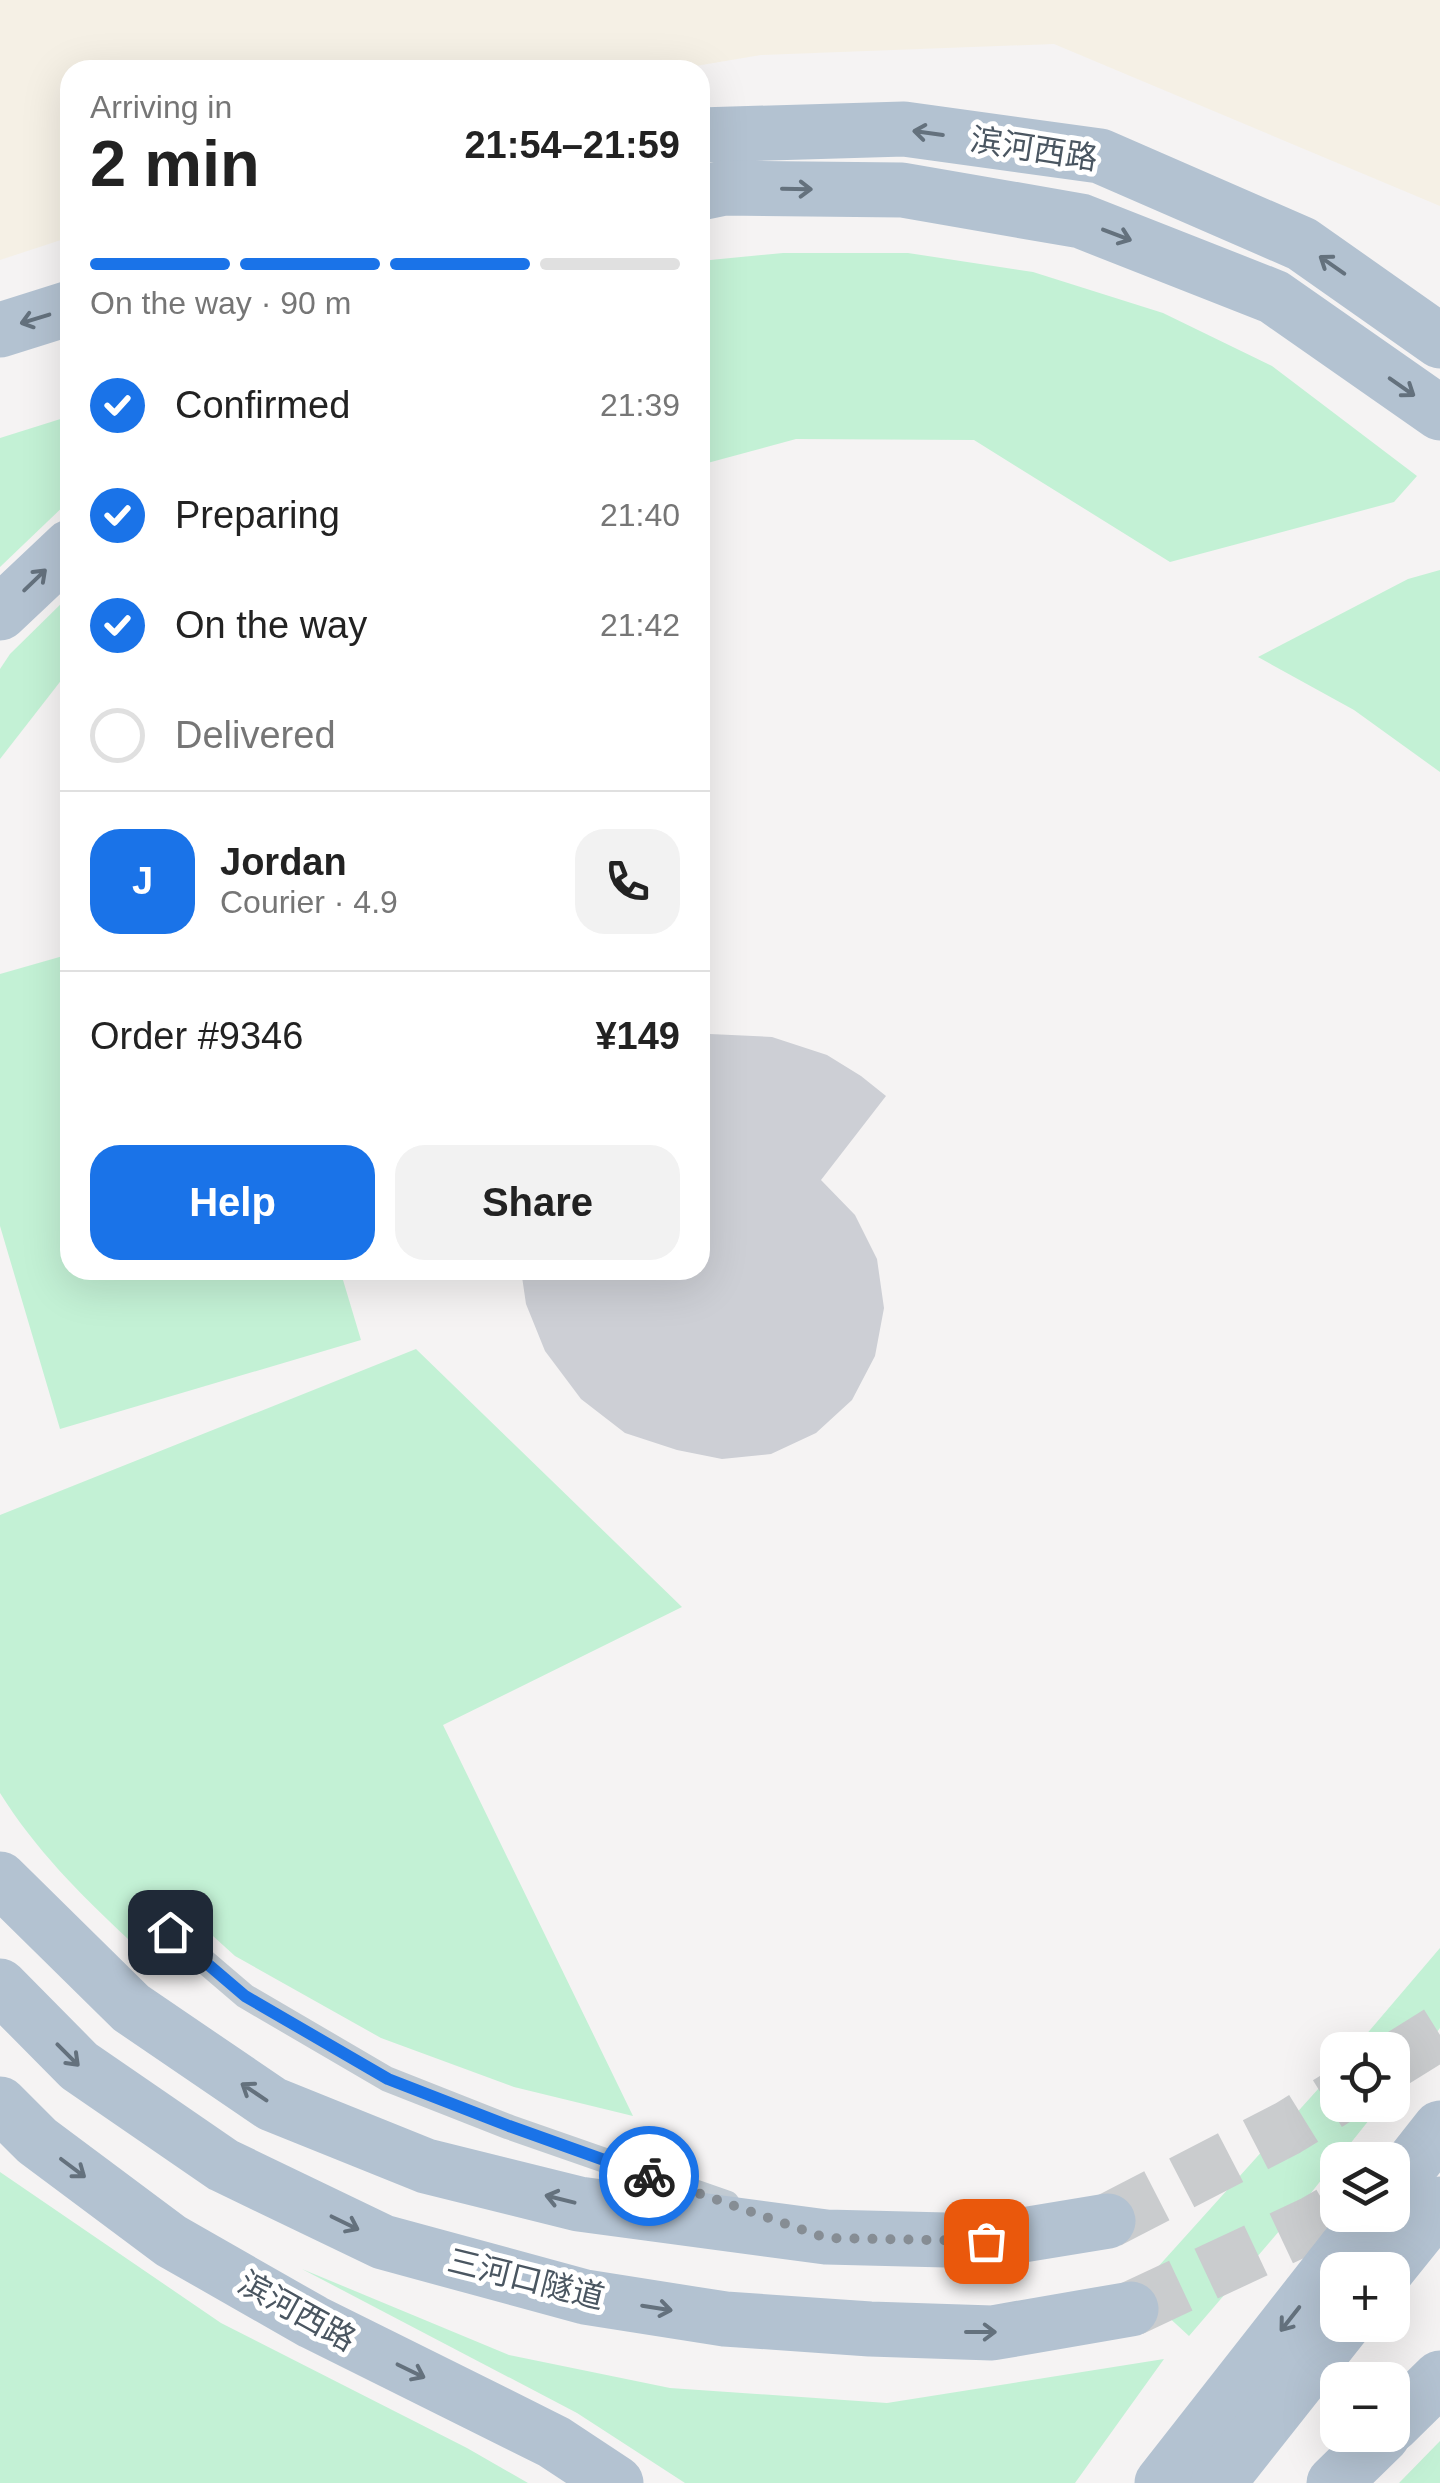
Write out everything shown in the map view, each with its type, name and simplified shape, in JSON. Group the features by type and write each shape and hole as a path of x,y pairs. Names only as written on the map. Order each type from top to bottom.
{"main road":[{"name":"滨河西路","path":"710,135 904,130 1100,156 1302,244 1440,341"},
{"path":"710,191 902,190 1081,222 1274,297 1440,413"},
{"path":"0,330 60,311"},
{"path":"0,613 60,556"},
{"path":"0,1879 132,2008 272,2104 426,2166 579,2204 826,2238 986,2241 1108,2221"},
{"name":"三河口隧道","path":"0,1986 79,2066 223,2165 383,2242 585,2297 725,2318 992,2334 1131,2310"},
{"name":"滨河西路","path":"0,2104 37,2141 171,2240 312,2322 554,2442 616,2483"},
{"path":"1410,2166 1440,2128"},
{"path":"1401,2252 1440,2204"},
{"path":"1162,2483 1359,2232"},
{"path":"1218,2483 1330,2342"},
{"path":"1410,2408 1440,2378"},
{"path":"1334,2483 1366,2452"}],"lane":[{"path":"170,1932 245,1996 388,2079 826,2238"}],"green space":[{"path":"783,253 908,253 1033,272 1163,313 1272,366 1417,476 1394,502 1170,562 974,440 796,439 710,462 710,260"},
{"path":"60,419 60,510 0,567 0,438"},
{"path":"1440,570 1440,772 1354,710 1258,657 1408,579"},
{"path":"60,605 60,682 0,759 0,669"},
{"path":"60,957 60,1280 343,1280 361,1340 60,1429 0,1226 0,974"},
{"path":"416,1349 682,1607 443,1725 633,2116 514,2087 381,2038 235,1956 170,1897 128,1939 59,1870 0,1793 0,1515"},
{"path":"1440,1948 1440,2028 1410,2068 1410,2032 1368,2032"},
{"path":"1320,2087 1320,2122 1367,2122 1352,2142 1320,2142 1320,2182 1189,2336 1138,2289"},
{"path":"0,2172 221,2323 528,2483 0,2483"},
{"path":"302,2269 509,2355 670,2388 887,2403 1164,2359 1075,2483 685,2483 577,2413"},
{"path":"1440,2441 1440,2483 1399,2483"}],"sand":[{"path":"0,0 1440,0 1440,206 1054,44 761,55 710,64 710,60 60,60 60,240 0,260"}],"building":[{"path":"710,1034 772,1037 827,1055 886,1096 821,1180 855,1215 877,1259 884,1308 875,1356 852,1400 816,1433 771,1454 722,1459 625,1433 581,1399 545,1351 526,1304 522,1280 710,1280"}],"tunnel":[{"path":"1410,2051 1440,2032"},
{"path":"1108,2221 1320,2108"},
{"path":"1131,2309 1320,2219"}],"way so far":[{"path":"649,2176 826,2238 986,2241"}],"route":[{"path":"170,1932 245,1996 388,2079 649,2176"}]}
